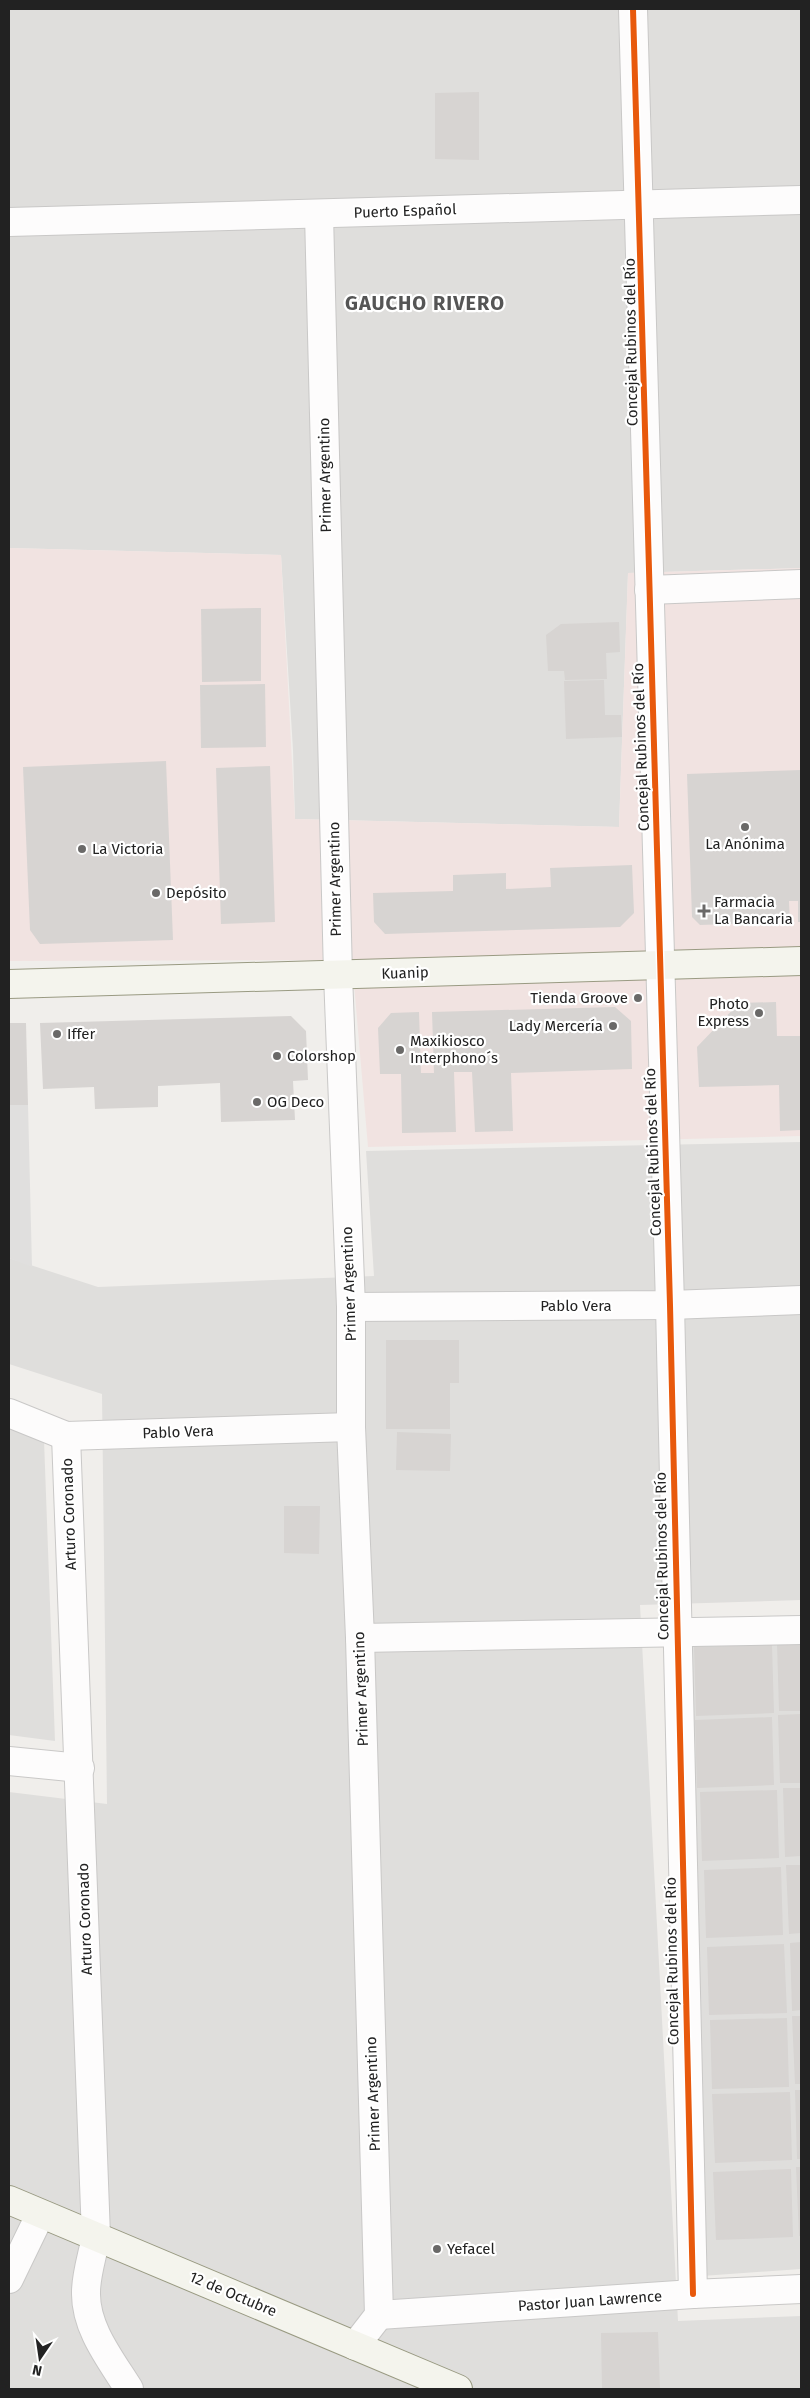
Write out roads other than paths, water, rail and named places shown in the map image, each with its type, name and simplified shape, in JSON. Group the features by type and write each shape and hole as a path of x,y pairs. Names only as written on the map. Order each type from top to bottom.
{"main road":[{"name":"Kuanip","path":"9,984 801,962"},
{"name":"12 de Octubre","path":"9,2200 40,2215 96,2236 458,2389"}],"street":[{"name":"Concejal Rubinos del Río","path":"633,9 670,1305 676,1633 693,2294"},
{"name":"Puerto Español","path":"9,222 801,200"},
{"name":"Primer Argentino","path":"319,214 338,975 350,1307 351,1427 360,1638 379,2315"},
{"path":"649,590 801,584"},
{"name":"Pablo Vera","path":"350,1307 670,1305 801,1300"},
{"name":"Pablo Vera","path":"9,1413 66,1436 351,1427"},
{"name":"Arturo Coronado","path":"66,1436 80,1768 96,2236 86,2292 88,2311 94,2331 129,2389"},
{"path":"360,1638 801,1630"},
{"path":"9,1761 80,1768"},
{"path":"9,2279 40,2215"},
{"name":"Pastor Juan Lawrence","path":"379,2315 693,2294 801,2289"},
{"path":"356,2346 379,2315"}],"place":[{"name":"La Anónima","path":"745,827"},
{"name":"La Victoria","path":"82,849"},
{"name":"Depósito","path":"156,893"},
{"name":"Farmacia La Bancaria","path":"704,911"},
{"name":"Tienda Groove","path":"638,998"},
{"name":"Photo Express","path":"759,1013"},
{"name":"Lady Mercería","path":"613,1026"},
{"name":"Iffer","path":"57,1034"},
{"name":"Maxikiosco Interphono´s","path":"400,1050"},
{"name":"Colorshop","path":"277,1056"},
{"name":"OG Deco","path":"257,1102"},
{"name":"Yefacel","path":"437,2249"}],"district":[{"name":"GAUCHO RIVERO","path":"425,303"}]}
